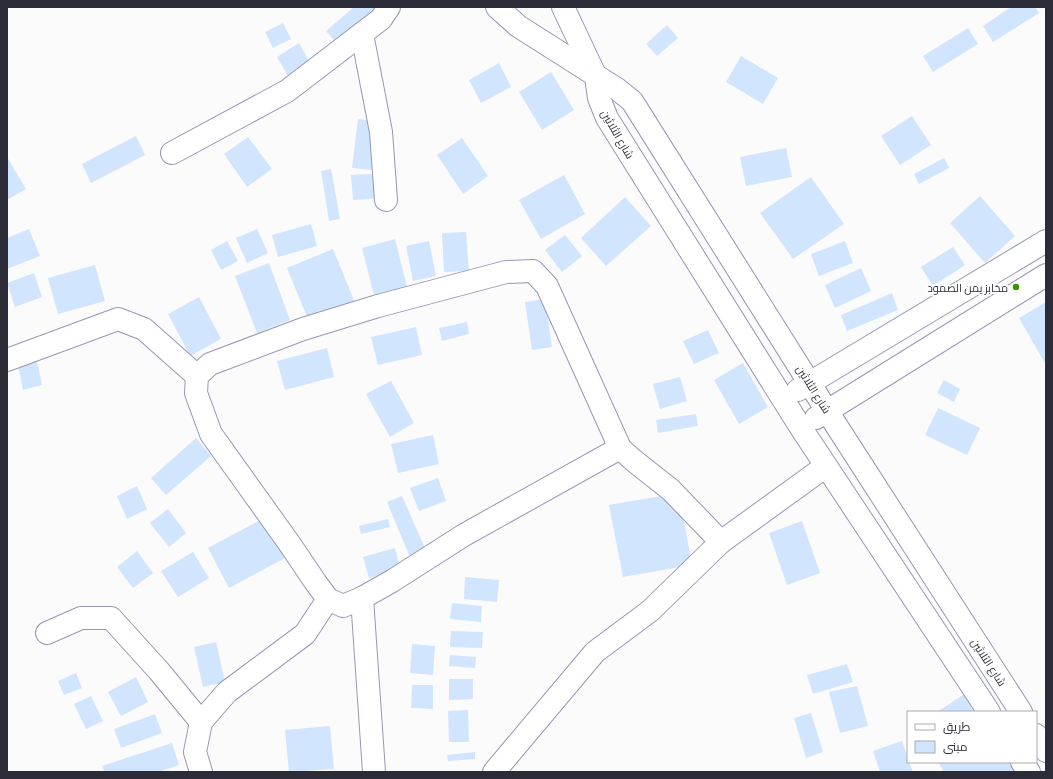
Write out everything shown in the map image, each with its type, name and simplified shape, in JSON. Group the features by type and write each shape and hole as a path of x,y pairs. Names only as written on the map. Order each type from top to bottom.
{"street":[{"path":"172,152 287,91 381,19 389,7"},
{"path":"497,7 518,26 596,77"},
{"name":"شارع الثلاثين","path":"562,7 596,77 599,98 607,118 801,428 988,711"},
{"path":"362,34 381,132 386,200"},
{"name":"شارع الثلاثين","path":"596,77 617,89 632,101 827,410 1020,711"},
{"path":"783,400 1046,241"},
{"path":"620,448 464,535 392,581 362,598 343,606 328,599 210,434 196,392 197,376 210,364 303,329 378,306 506,272 533,271 547,286 620,448 671,490 721,542"},
{"path":"801,428 827,410 1046,275"},
{"path":"7,360 118,319 144,329 197,376"},
{"path":"494,772 595,652 650,611 721,542 826,466"},
{"path":"362,598 374,772"},
{"path":"201,772 195,752 201,722 227,692 305,634 328,599"},
{"path":"47,633 81,618 111,618 159,670 201,722"},
{"path":"1037,737 1046,751"},
{"path":"1023,763 1029,772"}],"building":[{"path":"354,7 376,7 344,52 326,31"},
{"path":"1011,7 1035,7 1039,13 993,42 983,26"},
{"path":"283,23 291,39 273,48 265,32"},
{"path":"667,25 678,38 657,56 646,44"},
{"path":"968,28 978,44 933,72 923,56"},
{"path":"299,43 310,63 288,76 277,57"},
{"path":"741,56 778,78 763,104 726,82"},
{"path":"499,63 511,87 481,103 469,80"},
{"path":"551,72 574,110 542,130 519,92"},
{"path":"912,116 931,145 900,165 881,136"},
{"path":"358,119 379,122 373,170 352,168"},
{"path":"136,136 145,155 91,183 82,164"},
{"path":"248,137 272,169 247,187 224,154"},
{"path":"462,138 488,176 463,194 437,155"},
{"path":"786,148 792,177 746,186 740,157"},
{"path":"7,157 26,189 7,200"},
{"path":"944,158 949,168 919,184 914,174"},
{"path":"331,169 340,219 329,221 321,171"},
{"path":"387,173 389,198 353,200 351,175"},
{"path":"564,175 585,214 541,239 519,200"},
{"path":"811,177 844,224 793,259 760,213"},
{"path":"980,196 1015,236 985,263 950,223"},
{"path":"625,197 651,226 606,266 581,238"},
{"path":"311,224 317,246 278,257 272,235"},
{"path":"29,229 40,256 7,269 7,238"},
{"path":"257,229 268,253 247,263 236,238"},
{"path":"466,232 469,271 444,272 442,233"},
{"path":"565,235 582,256 562,272 545,250"},
{"path":"395,239 407,287 374,295 362,248"},
{"path":"227,241 238,261 221,270 211,250"},
{"path":"429,241 436,276 413,281 406,246"},
{"path":"845,241 853,263 819,276 811,254"},
{"path":"953,247 965,265 933,286 921,267"},
{"path":"333,249 356,305 310,324 287,268"},
{"path":"269,263 290,320 257,333 235,276"},
{"path":"95,265 105,301 58,314 48,278"},
{"path":"861,268 871,291 835,308 825,285"},
{"path":"34,273 42,297 15,307 7,283"},
{"path":"892,293 898,310 847,331 841,315"},
{"path":"199,297 221,339 190,356 168,314"},
{"path":"545,299 552,347 532,350 525,302"},
{"path":"1046,302 1046,365 1019,318"},
{"path":"467,322 469,334 442,341 439,328"},
{"path":"416,327 422,355 378,365 371,337"},
{"path":"708,330 719,353 694,364 683,341"},
{"path":"327,348 334,377 285,390 277,361"},
{"path":"37,361 42,385 23,390 18,365"},
{"path":"743,363 768,407 739,424 714,380"},
{"path":"680,377 687,401 660,409 653,384"},
{"path":"944,380 960,389 954,402 937,393"},
{"path":"391,381 414,423 390,437 366,394"},
{"path":"938,408 980,428 967,455 925,435"},
{"path":"696,414 698,426 658,433 656,420"},
{"path":"433,435 439,464 398,473 391,444"},
{"path":"196,438 211,456 166,495 151,478"},
{"path":"438,478 446,501 419,511 410,488"},
{"path":"137,486 147,509 127,519 117,496"},
{"path":"679,493 692,565 623,577 609,505"},
{"path":"402,496 428,555 412,562 387,502"},
{"path":"168,509 186,533 169,547 150,523"},
{"path":"264,518 285,558 229,588 208,548"},
{"path":"388,519 390,527 361,534 359,526"},
{"path":"802,521 820,573 787,585 769,533"},
{"path":"395,548 400,568 369,578 363,557"},
{"path":"137,551 153,573 133,588 117,567"},
{"path":"193,552 209,578 178,597 161,571"},
{"path":"465,577 499,580 497,602 464,599"},
{"path":"452,603 482,606 481,622 450,619"},
{"path":"451,631 483,632 482,648 450,647"},
{"path":"216,642 225,682 203,687 194,647"},
{"path":"412,644 435,646 433,675 410,673"},
{"path":"450,655 476,657 475,668 449,666"},
{"path":"847,664 853,682 813,694 807,675"},
{"path":"76,673 82,688 64,695 58,681"},
{"path":"136,677 148,702 121,716 108,692"},
{"path":"449,679 473,679 473,699 449,700"},
{"path":"412,685 433,685 433,709 411,708"},
{"path":"857,686 868,726 840,733 829,692"},
{"path":"966,693 978,711 939,711"},
{"path":"91,696 103,721 86,729 74,704"},
{"path":"468,710 469,742 449,742 448,711"},
{"path":"811,713 823,752 806,758 794,718"},
{"path":"155,714 162,733 121,748 114,729"},
{"path":"330,726 334,769 289,772 285,730"},
{"path":"902,741 907,755 907,763 909,763 913,772 880,772 873,751"},
{"path":"172,743 179,765 158,772 105,772 102,766"},
{"path":"475,752 475,759 448,761 447,755"},
{"path":"939,763 1014,763 1019,772 944,772"}],"place":[{"name":"مخابز يمن الصمود","path":"1016,287"}]}
